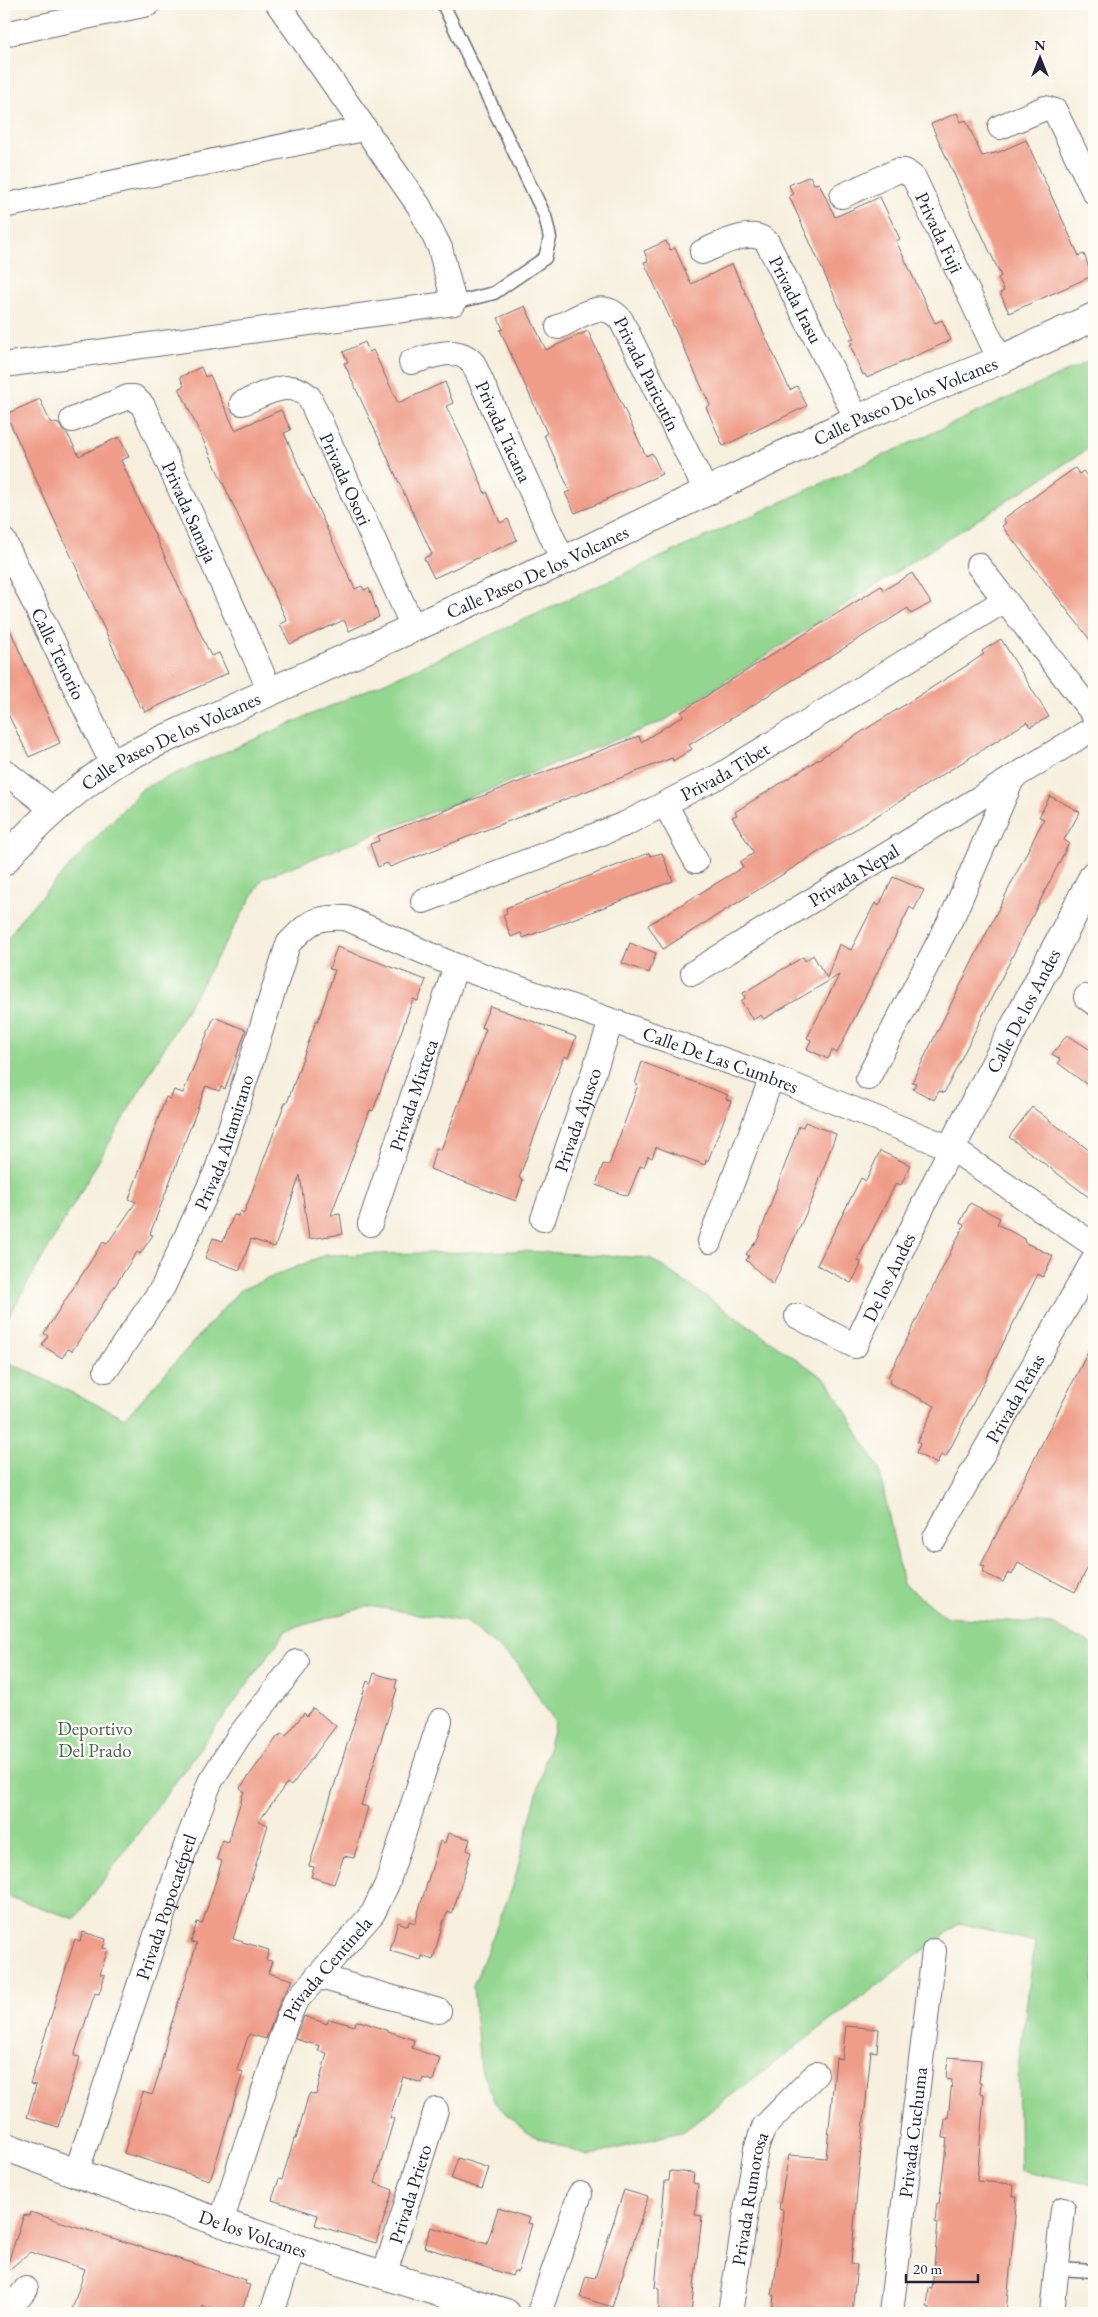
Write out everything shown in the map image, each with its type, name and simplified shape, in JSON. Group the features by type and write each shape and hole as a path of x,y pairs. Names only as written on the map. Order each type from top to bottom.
{"street":[{"path":"4,34 148,4"},
{"path":"4,365 454,303 440,248 419,206 278,4"},
{"path":"1000,127 1045,108 1055,111 1094,192"},
{"path":"4,206 364,129"},
{"name":"Privada Fuji","path":"842,196 897,171 905,171 914,178 1000,360"},
{"name":"Privada Irasu","path":"702,252 752,234 762,237 857,419"},
{"name":"Privada Paricutín","path":"558,327 595,310 604,308 615,312 621,320 706,491"},
{"name":"Calle Paseo De los Volcanes","path":"4,861 19,843 89,782 113,765 160,740 563,561 857,419 1000,360 1094,316"},
{"name":"Privada Tacana","path":"411,362 454,352 467,357 473,363 563,561"},
{"name":"Privada Osori","path":"242,403 288,387 303,391 309,397 414,628"},
{"name":"Privada Samaja","path":"72,420 128,397 134,397 142,406 270,691"},
{"name":"Calle Tenorio","path":"4,541 113,765"},
{"path":"978,565 1094,715"},
{"name":"Privada Tibet","path":"423,901 625,824 721,776 1006,600"},
{"name":"Privada Nepal","path":"693,973 1094,728"},
{"path":"4,771 55,811"},
{"path":"868,1078 954,913 1013,778"},
{"path":"665,804 696,861"},
{"name":"Calle De los Andes","path":"951,1148 1094,875"},
{"name":"Calle De Las Cumbres","path":"326,916 346,918 456,966 772,1077 951,1148 1094,1245"},
{"name":"Privada Altamirano","path":"106,1370 163,1287 217,1170 288,944 306,925 326,916"},
{"name":"Privada Mixteca","path":"370,1224 456,966"},
{"name":"Privada Ajusco","path":"543,1219 611,1022"},
{"path":"710,1241 772,1077"},
{"name":"De los Andes","path":"797,1316 855,1346 951,1148"},
{"name":"Privada Peñas","path":"935,1538 1094,1259"},
{"name":"Privada Popocatépetl","path":"76,2173 188,1840 210,1782 239,1736 297,1662"},
{"name":"Privada Centinela","path":"221,2222 286,2023 295,2002 373,1913 387,1884 440,1721"},
{"name":"Privada Cuchuma","path":"891,2313 934,1951"},
{"path":"317,1976 439,2010"},
{"name":"Privada Rumorosa","path":"730,2313 756,2149 764,2126 816,2074"},
{"name":"Privada Prieto","path":"384,2276 436,2110"},
{"name":"De los Volcanes","path":"4,2146 76,2173 293,2247 506,2313"},
{"path":"539,2313 580,2194"},
{"path":"1052,2313 1063,2209"},
{"path":"272,2313 293,2247"},
{"path":"6,2313 26,2289"}],"lane":[{"path":"443,4 545,216 550,238 545,258 494,293 454,303"},
{"path":"1056,2269 1094,2271"}],"green space":[{"path":"1094,359 1094,445 664,721 263,878 4,1324 4,944 23,916 143,788 447,655"},
{"name":"Deportivo Del Prado","path":"522,1251 650,1258 828,1381 879,1469 903,1584 946,1617 1052,1624 1094,1646 1094,2185 1020,2170 1018,2068 1035,1942 960,1923 684,2131 588,2156 529,2134 495,2103 480,2068 473,1986 513,1886 555,1723 517,1663 467,1622 369,1606 287,1630 75,1919 4,1895 4,1360 125,1418 240,1290 325,1255"}],"building":[{"path":"957,113 961,122 966,120 982,156 999,152 1026,140 1079,256 1084,254 1092,276 1009,313 1000,293 1004,291 998,278 1001,276 931,124"},
{"path":"810,176 814,184 819,183 835,217 880,197 900,239 896,241 935,323 942,320 951,340 867,378 865,374 863,375 850,345 852,344 850,340 854,339 789,196 793,195 789,185"},
{"path":"666,241 670,250 675,248 691,284 732,264 790,390 797,386 807,406 723,446 706,407 710,405 644,262 648,261 644,251"},
{"path":"525,306 546,350 588,331 646,456 652,453 662,474 575,513 565,493 570,491 544,435 547,433 500,330 503,329 498,318"},
{"path":"365,342 369,352 373,350 398,403 445,382 453,403 446,406 469,453 485,494 487,492 500,523 508,519 517,540 434,578 424,558 432,554 344,363 348,362 343,352"},
{"path":"201,367 205,377 210,375 235,430 281,410 291,430 284,433 337,551 355,589 362,586 364,590 369,588 379,617 349,631 344,620 290,644 280,624 287,621 179,388 184,386 180,377"},
{"path":"40,399 50,422 59,424 63,431 67,433 79,456 119,437 129,457 121,460 146,516 211,656 219,653 228,673 145,712 142,706 140,707 6,414"},
{"path":"1075,468 1079,474 1083,471 1094,485 1094,645 1002,526 1006,523 1003,519"},
{"path":"912,573 931,603 911,614 908,608 689,745 692,749 673,761 672,758 390,867 387,863 378,867 370,844 379,841 378,836 639,736 641,742 683,716 681,712 881,586 884,590"},
{"path":"4,616 60,743 29,757 4,706"},
{"path":"1001,639 1049,717 1030,727 1027,722 663,949 648,925 743,867 740,862 754,853 732,817 737,815 735,812 966,666 984,654 982,651"},
{"path":"1050,796 1080,812 1064,840 1069,843 944,1093 939,1091 934,1100 913,1089 916,1083 912,1082 1044,819 1039,817"},
{"path":"649,853 650,856 662,853 673,881 523,938 521,933 511,937 503,915 507,913 506,908"},
{"path":"893,877 924,890 914,910 910,907 837,1053 832,1050 828,1059 807,1049 811,1040 807,1038 839,975 764,1019 761,1015 753,1020 741,1001 745,998 743,993 803,957 805,961 813,955 827,978 839,944 851,950 875,903 879,906"},
{"path":"630,943 656,953 649,973 622,963"},
{"path":"337,947 426,980 418,1001 413,999 373,1111 370,1110 331,1215 340,1214 343,1234 309,1239 300,1175 275,1247 251,1239 240,1270 205,1258 213,1238 223,1241 234,1215 238,1216 240,1211 244,1213 281,1113 285,1103 287,1103 316,1021 318,1021 335,970 329,969"},
{"path":"490,1006 576,1037 568,1058 564,1056 519,1178 523,1180 516,1201 430,1169 436,1148 441,1150 468,1079 486,1029 481,1027"},
{"path":"214,1017 246,1030 225,1089 221,1087 219,1091 206,1086 150,1234 153,1235 140,1254 137,1252 72,1351 68,1349 62,1358 42,1345 48,1336 44,1333 103,1242 107,1244 136,1202 129,1199 166,1097 170,1099 174,1090 183,1093"},
{"path":"1067,1035 1094,1052 1094,1090 1058,1063 1060,1059 1052,1054"},
{"path":"642,1062 728,1095 726,1099 731,1101 705,1165 656,1147 652,1158 648,1156 644,1167 640,1166 628,1196 596,1185 603,1164 609,1165 638,1085 635,1084"},
{"path":"1032,1107 1094,1154 1094,1201 1009,1137"},
{"path":"805,1122 836,1134 813,1198 773,1285 746,1260 749,1256 746,1254 758,1239 799,1126 803,1127"},
{"path":"880,1151 910,1165 901,1185 896,1183 857,1261 861,1262 860,1267 851,1283 817,1265 861,1178 866,1181"},
{"path":"970,1203 1000,1218 997,1224 1025,1239 1024,1242 1053,1256 1043,1277 1038,1274 946,1457 941,1455 937,1464 916,1453 920,1444 917,1442 935,1406 889,1383 891,1379 888,1377 964,1225 960,1223"},
{"path":"1094,1340 1094,1556 1075,1592 1018,1563 1012,1575 1008,1573 1003,1582 982,1572 985,1567 981,1565"},
{"path":"374,1673 397,1680 395,1688 397,1689 361,1805 368,1807 354,1858 344,1856 334,1884 311,1877 314,1867 309,1866 367,1681 371,1683"},
{"path":"313,1708 336,1726 291,1786 287,1783 259,1821 268,1825 233,1939 269,1950 266,1960 272,1961 268,1973 293,1980 282,1997 266,2039 249,2034 237,2070 243,2072 212,2175 209,2180 124,2153 143,2092 152,2095 159,2074 167,2038 197,1943 191,1942 197,1922 202,1924 222,1861 217,1859 222,1840 228,1842 244,1791 240,1788 278,1736 282,1734 286,1736 304,1713 307,1716"},
{"path":"448,1833 470,1839 467,1850 471,1852 452,1914 448,1912 443,1922 433,1960 422,1956 421,1960 390,1951 398,1922 408,1926 409,1921 415,1923 440,1841 445,1843"},
{"path":"83,1932 106,1939 103,1948 108,1949 100,1974 105,1975 99,1994 95,1993 74,2056 80,2057 58,2127 27,2117 36,2085 30,2084 75,1939 80,1941"},
{"path":"304,2016 327,2024 329,2019 355,2026 356,2021 363,2022 414,2040 412,2048 440,2058 433,2081 423,2078 422,2083 403,2077 390,2118 394,2119 375,2183 393,2190 376,2243 315,2225 318,2215 272,2200 279,2179 282,2180 308,2097 310,2093 316,2095 327,2053 318,2051 320,2046 295,2039"},
{"path":"846,2026 879,2029 877,2052 871,2051 858,2179 851,2264 857,2265 852,2313 772,2313 774,2295 772,2295 781,2240 783,2210 779,2209 789,2155 826,2158 836,2058 842,2059"},
{"path":"948,2057 981,2060 979,2083 981,2083 980,2093 984,2094 977,2181 1014,2184 1013,2196 1017,2196 1006,2313 929,2313 930,2308 927,2307 929,2288 932,2289 938,2223 935,2222 947,2138 943,2138 945,2118 948,2118 952,2080 946,2079"},
{"path":"458,2158 489,2168 482,2189 451,2179"},
{"path":"670,2171 694,2173 693,2183 698,2184 695,2215 702,2216 691,2313 659,2313 659,2289 655,2288 665,2181 669,2181"},
{"path":"624,2190 648,2197 612,2307 580,2297 586,2276 595,2278"},
{"path":"498,2208 530,2218 528,2223 532,2224 518,2272 514,2271 512,2276 424,2247 431,2227 487,2244"},
{"path":"30,2212 246,2280 245,2284 250,2285 241,2313 227,2313 203,2306 202,2313 71,2313 85,2269 30,2252 4,2274 24,2215 29,2216"}]}
